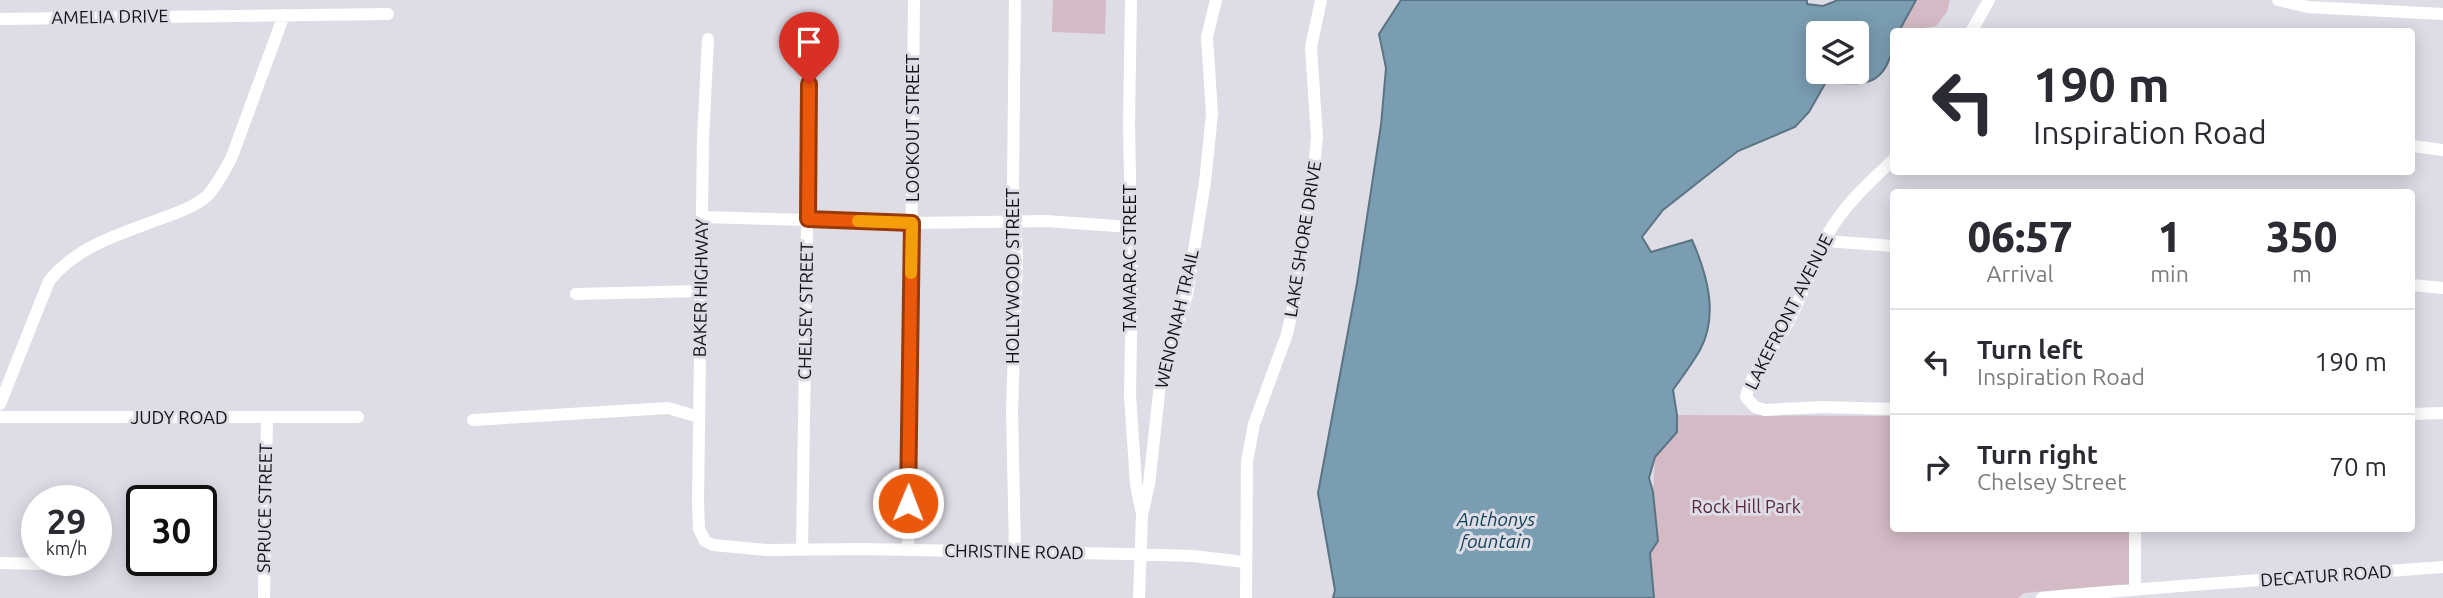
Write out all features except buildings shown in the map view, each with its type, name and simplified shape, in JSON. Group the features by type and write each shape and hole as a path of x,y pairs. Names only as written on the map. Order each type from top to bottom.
{"street":[{"name":"LOOKOUT STREET","path":"908,550 914,0"},
{"name":"HOLLYWOOD STREET","path":"1015,0 1017,258 1012,411 1015,551"},
{"name":"TAMARAC STREET","path":"1131,0 1130,395 1136,484 1142,515"},
{"name":"WENONAH TRAIL","path":"1139,598 1142,515 1149,484 1160,384 1187,295 1205,182 1212,114 1207,37 1216,0"},
{"name":"LAKE SHORE DRIVE","path":"1246,598 1248,447 1267,385 1287,334 1300,276 1304,225 1317,138 1311,47 1321,0"},
{"path":"1973,28 1989,0"},
{"path":"2286,1 2321,8 2443,14"},
{"name":"AMELIA DRIVE","path":"0,19 388,14"},
{"path":"0,404 49,281 62,265 80,252 115,236 182,211 206,196 219,181 231,159 284,15"},
{"name":"CHELSEY STREET","path":"802,550 810,30"},
{"name":"BAKER HIGHWAY","path":"702,538 698,501 700,291 708,39"},
{"path":"2415,146 2443,150"},
{"name":"LAKEFRONT AVENUE","path":"1890,163 1840,215 1784,329 1750,382 1746,397 1749,403 1765,410 1822,407 1890,410"},
{"path":"702,217 912,223 1015,221 1131,227"},
{"path":"1825,241 1890,246"},
{"path":"2415,285 2443,288"},
{"path":"576,294 700,291"},
{"path":"473,421 668,408 699,417"},
{"path":"2415,414 2443,413"},
{"name":"JUDY ROAD","path":"0,417 358,417"},
{"name":"SPRUCE STREET","path":"264,598 267,418"},
{"path":"2135,532 2135,589"},
{"name":"CHRISTINE ROAD","path":"702,538 713,545 766,550 1015,551 1193,556 1245,562"},
{"path":"0,563 21,563"},
{"name":"DECATUR ROAD","path":"2042,598 2443,567"}],"green space":[{"path":"1053,0 1106,0 1105,34 1052,32"},
{"path":"1916,0 1950,0 1947,12 1936,26 1901,28"},
{"name":"Rock Hill Park","path":"1677,415 1890,416 1890,532 2130,532 2129,584 2024,593 2018,598 1654,598 1650,553 1658,540 1653,492 1655,457 1677,432"}],"water":[{"name":"Anthonys fountain","path":"1401,0 1807,0 1807,4 1823,6 1838,0 1916,0 1901,28 1890,28 1890,57 1887,65 1876,78 1869,81 1869,21 1806,21 1806,84 1825,84 1809,112 1795,127 1738,151 1663,210 1642,237 1651,252 1692,240 1706,281 1710,309 1706,337 1673,390 1677,432 1655,457 1649,478 1658,541 1650,553 1654,598 1333,598 1335,590 1318,493 1357,283 1381,125 1386,68 1379,34"}],"slow traffic":[{"path":"858,221 912,223 911,273"}],"route":[{"path":"809,84 808,219 912,223 908,503"}]}
